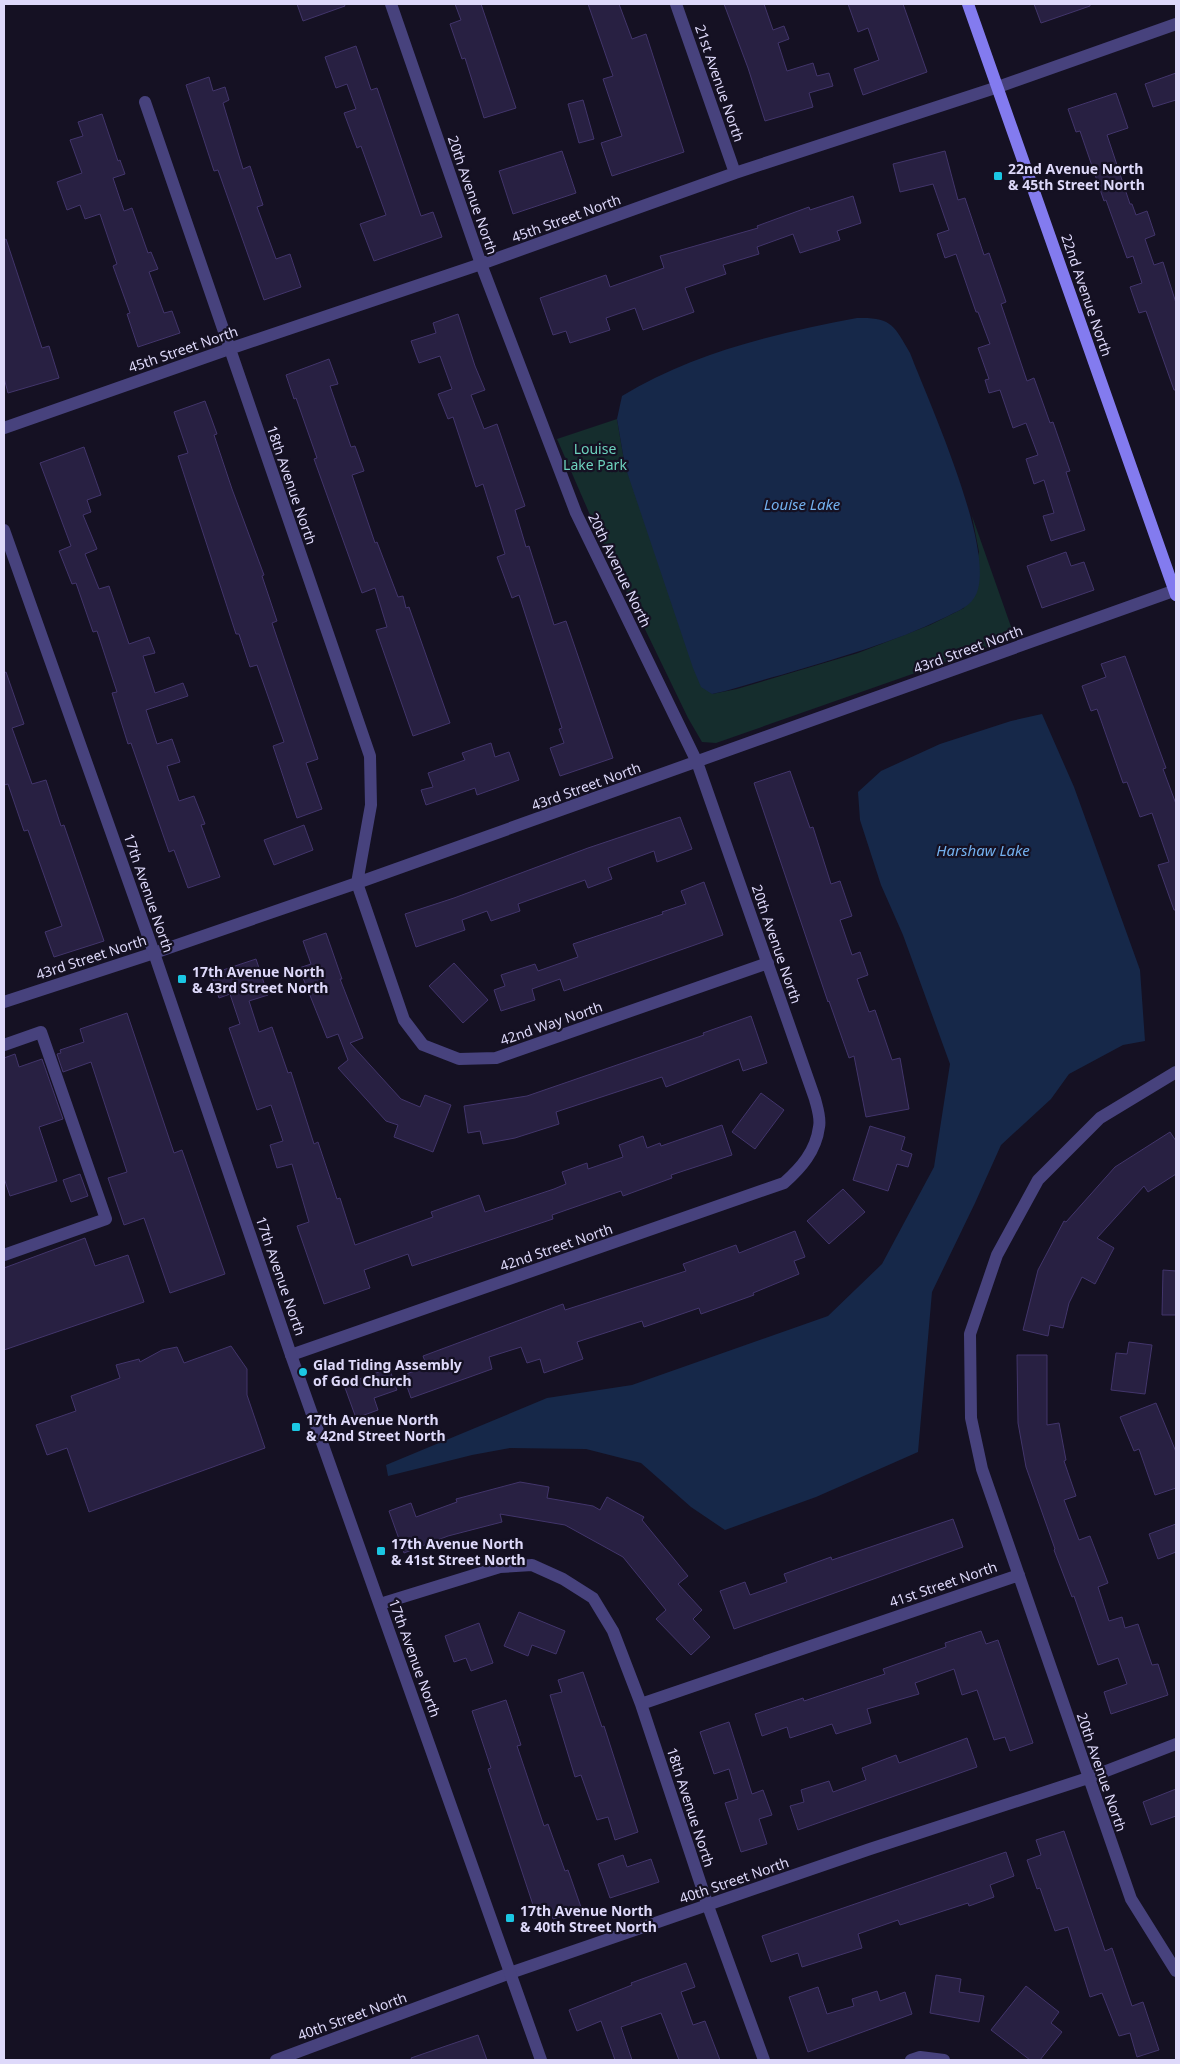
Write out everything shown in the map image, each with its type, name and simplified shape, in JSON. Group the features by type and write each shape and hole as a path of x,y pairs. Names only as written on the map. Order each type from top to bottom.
{"main road":[{"name":"22nd Avenue North","path":"968,4 1176,592"}],"street":[{"name":"20th Avenue North","path":"391,4 481,264 576,513 697,762 815,1099 820,1125 814,1146"},
{"name":"21st Avenue North","path":"676,4 735,173"},
{"name":"45th Street North","path":"4,428 229,349 481,264 735,173 998,87 1176,24"},
{"name":"18th Avenue North","path":"145,102 370,756 370,805 357,883"},
{"name":"17th Avenue North","path":"4,530 154,953 291,1355 541,2060"},
{"name":"43rd Street North","path":"4,1002 357,883 1176,592"},
{"name":"42nd Way North","path":"357,883 404,1020 423,1045 459,1060 496,1058 768,963"},
{"path":"4,1045 40,1032 106,1219 4,1255"},
{"name":"41st Street North","path":"641,1704 1019,1574 982,1469 971,1418 970,1334 997,1255 1038,1180 1100,1118 1176,1072"},
{"name":"42nd Street North","path":"291,1355 784,1183 803,1166 814,1146"},
{"path":"380,1604 500,1567 532,1566 563,1579 593,1598 613,1631 641,1704"},
{"name":"20th Avenue North","path":"1019,1574 1131,1899 1176,1971"},
{"name":"18th Avenue North","path":"641,1704 708,1906 764,2060"},
{"name":"40th Street North","path":"276,2060 510,1972 708,1906 870,1849 1088,1778 1176,1744"},
{"path":"911,2060 920,2057 944,2060"}],"green space":[{"name":"Louise Lake Park","path":"617,419 625,466 712,694 737,689 858,653 930,625 964,608 979,552 972,516 1015,638 716,743 702,742 688,718 594,524 557,439"}],"water":[{"name":"Louise Lake","path":"857,318 884,321 895,329 910,353 945,440 970,515 978,550 980,578 974,598 957,611 906,635 844,656 712,694 701,687 693,668 625,466 617,419 622,396 677,368 736,346 796,330"},
{"name":"Harshaw Lake","path":"1042,714 1074,787 1140,970 1145,1041 1123,1045 1069,1074 1051,1099 1001,1145 932,1292 918,1452 816,1497 725,1530 691,1507 641,1463 586,1449 510,1448 472,1455 388,1476 386,1465 547,1398 632,1385 828,1316 882,1264 934,1167 950,1064 903,935 881,885 860,820 858,792 881,771 940,744 1011,721"}],"building":[{"path":"297,4 344,4 345,6 303,21"},
{"path":"455,4 481,4 516,108 484,118 465,58 462,59 450,24 461,20"},
{"path":"588,4 619,4 632,39 646,34 684,152 612,176 601,143 622,136 603,79 613,76"},
{"path":"724,4 764,4 773,30 784,26 789,39 778,43 787,71 813,63 817,76 829,73 833,86 809,93 813,107 765,121"},
{"path":"848,4 903,4 927,72 863,95 854,69 879,60 868,28 858,32"},
{"path":"1034,4 1090,4 1090,6 1041,23"},
{"path":"356,46 371,90 377,88 421,216 433,212 442,237 374,261 360,224 386,215 361,146 357,148 344,113 356,109 347,84 336,88 325,57"},
{"path":"1176,73 1176,100 1153,107 1145,84"},
{"path":"209,77 213,91 225,87 229,100 223,103 243,169 250,166 263,205 257,207 276,259 290,254 301,287 264,300 218,170 214,171 186,85"},
{"path":"1116,93 1128,128 1107,135 1130,204 1132,204 1136,215 1147,211 1155,235 1145,239 1154,265 1163,262 1176,303 1176,390 1174,390 1146,311 1139,313 1130,287 1142,283 1133,256 1127,258 1106,200 1104,201 1080,131 1076,132 1068,109"},
{"path":"583,100 594,139 579,143 568,104"},
{"path":"102,114 118,161 120,160 125,174 113,178 124,211 132,208 148,253 151,252 158,269 149,272 164,313 172,311 180,333 138,347 127,314 130,313 113,266 117,264 100,214 85,219 80,205 67,210 57,182 82,173 70,140 83,136 78,122"},
{"path":"562,151 576,193 513,214 499,171"},
{"path":"945,151 958,200 965,198 984,255 989,253 1006,302 1001,304 1027,381 1034,378 1050,423 1053,422 1070,471 1066,472 1085,530 1051,541 1043,516 1054,513 1044,480 1034,484 1026,459 1038,455 1026,423 1013,428 1000,390 989,393 985,380 989,379 978,348 990,344 978,312 976,312 956,254 945,258 937,234 949,230 933,184 900,192 893,164"},
{"path":"853,196 861,223 837,231 840,240 800,253 793,234 757,247 759,254 723,265 726,274 685,288 694,312 643,330 635,308 606,318 610,330 570,343 566,331 553,335 540,298 606,275 610,287 664,268 660,256 758,228 757,226 809,207 810,210"},
{"path":"6,239 42,348 49,346 59,378 8,393 4,378 4,240"},
{"path":"458,314 485,390 471,395 484,429 497,424 525,506 515,510 526,547 529,546 554,625 566,621 613,758 560,776 550,748 564,743 559,729 562,728 519,595 512,598 497,557 505,554 483,484 476,487 453,417 448,419 438,394 452,389 440,356 419,363 411,341 436,333 433,323"},
{"path":"329,359 338,384 330,386 351,447 355,446 364,471 352,475 375,543 377,542 398,597 403,596 406,608 409,607 450,723 413,736 376,630 387,627 375,588 362,593 314,459 317,458 286,375"},
{"path":"205,401 217,434 214,435 232,489 264,575 262,576 277,621 272,623 318,759 306,763 322,809 297,818 273,746 284,742 257,665 250,667 239,634 236,634 178,456 188,453 174,412"},
{"path":"84,447 101,495 87,500 91,512 83,515 97,549 85,554 99,589 109,586 129,644 149,637 155,653 143,656 155,693 183,683 188,696 146,710 157,744 172,739 180,762 167,766 179,801 194,796 205,824 201,825 220,877 188,888 174,850 169,852 131,743 128,744 112,693 117,692 97,631 93,632 76,583 72,584 59,551 71,546 40,463"},
{"path":"1066,552 1071,566 1084,562 1094,590 1042,608 1027,566"},
{"path":"1125,656 1166,768 1163,769 1176,804 1176,910 1174,910 1158,865 1169,862 1152,813 1140,817 1127,782 1123,783 1097,709 1091,711 1082,686 1106,677 1101,664"},
{"path":"6,672 24,724 12,728 32,784 46,780 61,826 64,825 104,941 54,957 45,932 62,926 28,830 24,831 8,784 4,785 4,673"},
{"path":"491,743 495,757 509,752 519,780 477,795 475,788 426,805 421,790 433,787 428,773 465,760 462,753"},
{"path":"790,771 810,828 813,827 831,884 840,881 852,916 840,920 852,955 860,952 868,975 857,979 869,1012 875,1010 892,1060 900,1058 909,1109 866,1117 854,1056 849,1058 828,1002 754,783"},
{"path":"680,817 692,849 657,862 654,851 608,868 612,879 588,888 585,880 518,904 520,911 491,921 487,911 462,920 465,930 416,947 405,914"},
{"path":"304,825 313,850 274,865 264,840"},
{"path":"704,882 723,935 564,991 560,979 532,989 535,1000 501,1011 494,990 505,986 501,975 535,964 538,971 578,957 573,944 663,914 662,912 686,904 681,891"},
{"path":"326,933 342,979 340,979 363,1038 350,1043 401,1099 420,1107 425,1095 451,1105 433,1152 394,1137 398,1125 386,1121 338,1068 348,1060 338,1034 327,1038 299,968 311,964 303,941"},
{"path":"256,959 268,995 249,1001 259,1032 272,1027 288,1073 291,1072 314,1144 318,1142 337,1199 340,1198 355,1245 433,1217 431,1212 479,1195 485,1212 554,1189 566,1184 562,1172 587,1163 588,1169 623,1157 619,1145 643,1136 647,1148 660,1143 661,1146 722,1125 732,1155 671,1175 672,1178 623,1196 621,1191 552,1215 553,1219 412,1266 408,1254 364,1270 370,1288 324,1304 297,1226 309,1222 292,1164 277,1168 270,1145 283,1141 271,1105 257,1110 229,1028 240,1024 230,994 219,998 211,974"},
{"path":"454,963 488,1000 463,1023 429,986"},
{"path":"127,1013 174,1153 182,1150 225,1274 170,1293 144,1218 124,1225 108,1178 127,1172 91,1062 63,1072 57,1054 61,1053 60,1050 84,1042 80,1029"},
{"path":"751,1016 767,1063 743,1071 739,1059 666,1087 662,1077 556,1112 559,1124 515,1138 483,1144 480,1131 468,1133 464,1106 527,1096 704,1035 703,1033"},
{"path":"15,1054 19,1067 42,1059 63,1119 39,1127 57,1181 10,1196 4,1178 4,1058"},
{"path":"761,1093 784,1110 755,1149 732,1132"},
{"path":"870,1126 905,1137 901,1150 912,1154 908,1167 897,1164 888,1191 853,1180"},
{"path":"1170,1132 1176,1141 1176,1174 1148,1192 1144,1186 1097,1238 1114,1248 1095,1284 1082,1277 1069,1303 1063,1328 1050,1325 1048,1336 1023,1330 1038,1270 1064,1221 1066,1222 1115,1167"},
{"path":"80,1174 88,1196 71,1202 63,1180"},
{"path":"843,1189 865,1212 829,1244 807,1221"},
{"path":"795,1231 805,1257 794,1261 799,1274 753,1293 754,1295 701,1314 699,1308 644,1327 642,1321 577,1342 583,1359 544,1373 540,1359 527,1363 521,1347 489,1357 492,1369 411,1398 403,1375 427,1367 423,1356 563,1304 565,1310 686,1271 683,1264 736,1245 739,1253"},
{"path":"85,1238 95,1266 128,1255 144,1302 4,1350 4,1268"},
{"path":"1163,1270 1176,1271 1176,1315 1162,1315"},
{"path":"1129,1342 1152,1345 1145,1394 1111,1390 1116,1353 1127,1354"},
{"path":"231,1346 247,1369 247,1395 265,1448 89,1512 67,1448 47,1455 36,1425 76,1411 71,1396 120,1378 116,1365 139,1359 140,1362 162,1350 177,1347 184,1363"},
{"path":"1017,1355 1047,1355 1047,1425 1059,1423 1066,1460 1064,1461 1076,1496 1064,1500 1079,1540 1090,1536 1108,1583 1098,1587 1109,1621 1122,1617 1125,1628 1138,1624 1152,1665 1158,1664 1168,1695 1111,1714 1104,1692 1127,1684 1118,1658 1098,1665 1074,1596 1072,1597 1054,1550 1026,1467 1018,1423"},
{"path":"389,1368 397,1390 374,1398 378,1410 356,1418 344,1385"},
{"path":"1156,1403 1176,1452 1176,1488 1155,1495 1139,1449 1134,1451 1120,1417"},
{"path":"520,1482 549,1487 547,1498 593,1506 600,1510 607,1497 644,1517 642,1520 688,1576 678,1584 702,1610 693,1619 710,1637 691,1655 656,1619 666,1610 623,1557 565,1525 500,1514 502,1522 448,1536 404,1553 389,1511 411,1503 416,1517 457,1502 456,1499"},
{"path":"953,1519 963,1547 734,1629 720,1591 745,1582 750,1595 787,1582 784,1574 831,1557 832,1560"},
{"path":"1176,1524 1176,1552 1158,1559 1149,1534"},
{"path":"519,1612 565,1631 556,1654 532,1645 528,1656 504,1646"},
{"path":"479,1623 493,1663 471,1671 466,1658 454,1662 445,1636"},
{"path":"981,1631 986,1644 998,1640 1033,1743 1010,1751 1005,1737 994,1740 977,1690 962,1695 954,1669 915,1683 919,1694 867,1709 871,1723 836,1734 832,1724 790,1738 787,1727 762,1736 755,1714 803,1698 804,1701 885,1674 883,1669 946,1647 945,1643"},
{"path":"583,1672 602,1727 604,1726 638,1832 615,1840 608,1817 597,1820 581,1775 575,1777 550,1695 562,1692 558,1680"},
{"path":"506,1700 521,1745 517,1746 544,1826 548,1824 565,1871 568,1870 582,1910 553,1919 549,1906 535,1911 488,1769 491,1768 472,1711"},
{"path":"729,1722 752,1794 763,1790 772,1815 759,1819 767,1844 741,1852 725,1803 738,1799 729,1769 714,1774 700,1732"},
{"path":"967,1738 977,1767 798,1830 790,1806 804,1802 801,1790 829,1781 833,1792 866,1780 862,1768 896,1755 899,1763"},
{"path":"1176,1789 1176,1816 1151,1825 1143,1802"},
{"path":"1064,1831 1105,1951 1112,1948 1132,2006 1143,2002 1159,2050 1137,2057 1130,2033 1119,2036 1102,1993 1090,1997 1068,1927 1055,1931 1040,1888 1037,1889 1027,1860 1041,1855 1036,1840"},
{"path":"1006,1852 1014,1876 990,1885 994,1897 969,1906 968,1903 900,1925 898,1920 858,1934 862,1948 802,1967 798,1953 771,1962 762,1936"},
{"path":"623,1855 627,1867 651,1859 659,1882 610,1898 598,1864"},
{"path":"686,1963 695,1987 681,1992 693,2025 705,2021 720,2060 679,2060 661,2013 621,2027 632,2060 615,2060 601,2021 577,2031 569,2010 632,1985 631,1983"},
{"path":"936,1975 961,1979 959,1992 984,1996 979,2022 930,2013"},
{"path":"1026,1986 1059,2012 1051,2023 1062,2032 1040,2060 1030,2060 991,2030"},
{"path":"818,1987 827,2014 854,2006 852,1999 877,1991 880,2001 905,1992 912,2014 808,2052 789,1997"},
{"path":"478,2035 487,2060 412,2060 411,2058"}],"place":[{"name":"22nd Avenue North & 45th Street North","path":"998,176"},
{"name":"17th Avenue North & 43rd Street North","path":"182,979"},
{"name":"Glad Tiding Assembly of God Church","path":"303,1372"},
{"name":"17th Avenue North & 42nd Street North","path":"296,1427"},
{"name":"17th Avenue North & 41st Street North","path":"381,1551"},
{"name":"17th Avenue North & 40th Street North","path":"510,1918"}]}
